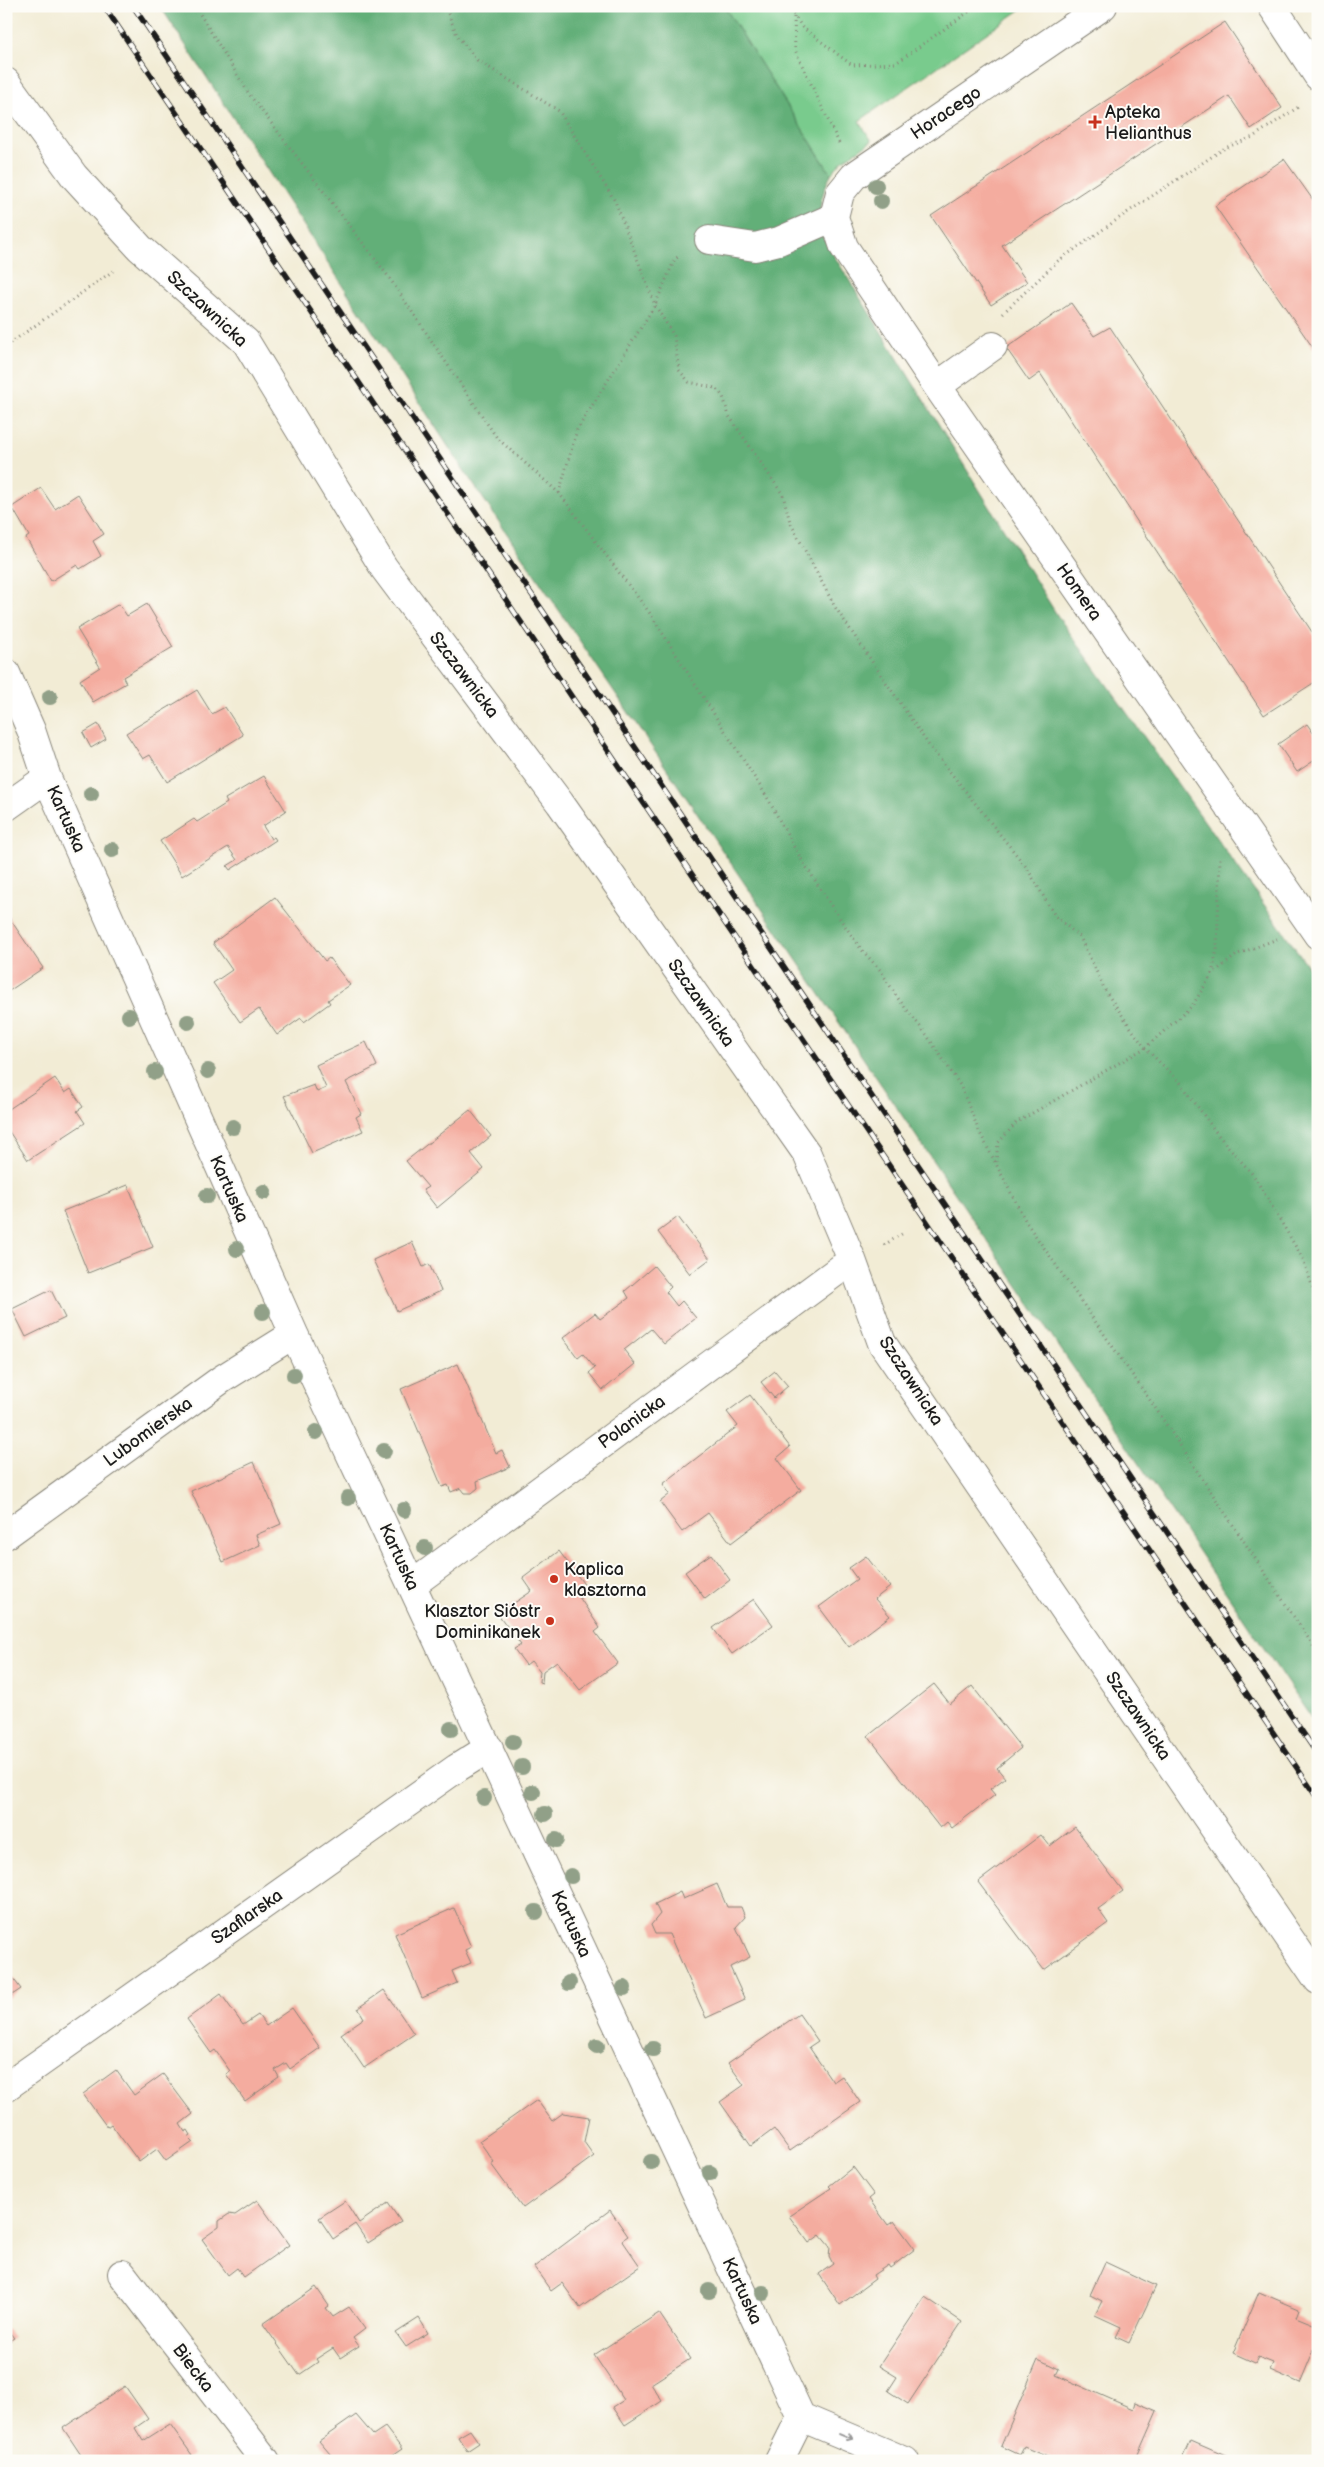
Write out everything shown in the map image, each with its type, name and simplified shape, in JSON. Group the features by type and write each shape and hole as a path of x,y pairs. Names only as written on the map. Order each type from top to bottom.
{"street":[{"name":"Horacego","path":"834,217 840,193 854,176 1103,6"},
{"path":"1272,6 1318,76"},
{"name":"Szczawnicka","path":"6,82 74,176 140,248 246,342 384,568 560,802 807,1154 852,1260 882,1343 1318,1980"},
{"path":"709,240 755,247 779,241 834,217"},
{"name":"Homera","path":"834,217 844,247 937,386 1313,928"},
{"path":"937,386 993,346"},
{"name":"Kartuska","path":"6,673 31,730 48,778 294,1334 801,2417"},
{"path":"6,807 48,778"},
{"name":"Polanicka","path":"412,1584 852,1260"},
{"name":"Lubomierska","path":"6,1535 222,1378 294,1334"},
{"name":"Szaflarska","path":"6,2087 457,1768 489,1748"},
{"name":"Biecka","path":"122,2274 266,2461"},
{"path":"780,2461 801,2417 905,2461"}],"path":[{"path":"195,6 248,94 388,276 497,438 559,493 649,612 767,797 795,849 832,907 861,949 881,971 897,997 926,1034 960,1085 979,1131 1026,1222 1154,1406 1318,1653"},
{"path":"442,6 447,11 456,35 477,60 560,111 615,201 656,305 674,336 679,370 689,382 715,388 723,396 729,416 782,495 790,522 835,608 930,747 1027,868 1055,916 1080,937 1106,992 1145,1048 1180,1082 1218,1135 1254,1176 1304,1259 1318,1303"},
{"path":"788,6 802,27 852,65 896,62 977,6"},
{"path":"794,15 795,50 854,176"},
{"path":"993,346 1000,316 1058,261 1225,148 1253,137 1303,104"},
{"path":"559,493 577,430 656,305 675,258 709,240"},
{"path":"6,346 99,282 140,248"},
{"path":"996,1162 998,1144 1017,1122 1145,1048 1192,1006 1212,974 1217,950 1220,847 1241,826"},
{"path":"1212,974 1238,954 1278,938 1313,928"}],"green space":[{"path":"160,6 724,6 831,174 824,191 820,212 823,238 1057,615 1318,980 1318,1728 459,463"},
{"path":"724,6 1026,6 859,121 872,141 842,161 831,174"}],"building":[{"path":"1225,22 1282,108 1251,129 1229,96 1002,245 1027,282 991,305 931,216"},
{"path":"1284,159 1318,207 1318,355 1215,206"},
{"path":"1071,303 1094,336 1110,327 1318,641 1318,680 1264,715 1040,373 1029,381 1006,348"},
{"path":"41,488 55,509 78,494 104,534 93,541 101,556 80,569 77,565 51,581 26,538 29,536 12,507"},
{"path":"119,604 127,616 147,604 173,647 123,677 126,683 93,702 80,680 100,667 77,629"},
{"path":"197,690 212,714 225,707 243,735 167,782 150,755 143,759 126,733"},
{"path":"98,724 106,739 91,748 83,733"},
{"path":"1307,724 1318,740 1318,758 1297,772 1278,744"},
{"path":"264,776 286,811 263,826 271,839 274,837 276,840 230,870 227,866 237,860 228,847 182,876 160,841 194,819 197,822 227,803 225,799"},
{"path":"275,897 325,961 329,958 350,985 328,1000 330,1003 304,1022 301,1018 277,1035 259,1009 240,1022 213,983 232,970 213,943"},
{"path":"6,913 43,968 6,993"},
{"path":"366,1042 377,1066 346,1082 361,1114 356,1117 363,1131 312,1153 284,1096 314,1085 317,1092 326,1088 316,1065"},
{"path":"55,1078 65,1093 71,1089 83,1107 77,1111 85,1123 28,1160 6,1127 6,1111"},
{"path":"470,1110 491,1136 471,1153 484,1169 437,1208 423,1190 428,1187 406,1161"},
{"path":"128,1185 153,1247 88,1273 63,1211"},
{"path":"678,1217 710,1259 690,1274 658,1232"},
{"path":"412,1242 423,1267 429,1264 441,1291 397,1311 373,1260"},
{"path":"654,1266 671,1287 666,1292 677,1306 682,1301 696,1318 664,1344 651,1329 624,1350 635,1364 603,1390 589,1373 595,1368 583,1354 578,1358 563,1338 595,1313 600,1319 629,1298 625,1291"},
{"path":"51,1290 65,1318 26,1337 12,1309"},
{"path":"458,1364 496,1453 502,1450 510,1467 477,1481 478,1488 472,1493 465,1493 461,1488 451,1492 448,1485 442,1487 401,1389"},
{"path":"775,1371 788,1386 774,1398 761,1382"},
{"path":"750,1395 790,1447 777,1458 801,1490 731,1543 708,1513 682,1532 660,1502 670,1494 663,1484 738,1426 727,1412"},
{"path":"254,1462 281,1524 256,1535 260,1545 223,1562 191,1491"},
{"name":"Klasztor Sióstr Dominikanek","path":"559,1551 586,1587 577,1594 600,1628 595,1632 618,1663 580,1690 557,1661 543,1671 542,1683 539,1682 540,1672 531,1661 526,1665 514,1649 521,1645 498,1614 532,1591 523,1578"},
{"path":"711,1554 730,1580 705,1599 685,1572"},
{"path":"866,1556 890,1587 875,1599 890,1616 849,1647 819,1607 857,1579 849,1568"},
{"path":"754,1599 773,1625 732,1654 713,1628"},
{"path":"934,1684 950,1704 972,1686 1021,1748 997,1768 1005,1778 990,1789 995,1795 952,1828 947,1822 940,1828 868,1736"},
{"path":"1075,1827 1123,1891 1098,1909 1108,1923 1044,1970 978,1882 1041,1835 1050,1846"},
{"path":"717,1884 727,1907 741,1907 745,1917 736,1927 750,1957 730,1967 745,2000 706,2018 669,1934 655,1934 651,1925 660,1914 655,1904 680,1892 683,1899"},
{"path":"454,1908 471,1947 465,1950 471,1963 452,1971 457,1983 422,1998 395,1934"},
{"path":"6,1969 21,1989 6,1999"},
{"path":"384,1990 414,2034 364,2068 341,2034 364,2018 358,2008"},
{"path":"221,1994 243,2025 258,2015 266,2026 292,2008 320,2048 290,2069 286,2063 275,2070 279,2077 245,2101 226,2074 230,2071 215,2050 211,2053 187,2019"},
{"path":"799,2014 818,2041 809,2047 833,2082 842,2076 860,2102 790,2151 774,2129 751,2146 720,2102 744,2085 728,2063"},
{"path":"116,2070 134,2095 163,2074 193,2114 180,2124 185,2132 188,2130 191,2135 188,2137 193,2142 166,2161 157,2149 139,2162 111,2124 107,2127 83,2094"},
{"path":"537,2100 552,2121 563,2113 589,2117 584,2142 594,2156 523,2208 491,2164 494,2162 479,2141"},
{"path":"853,2167 874,2195 869,2199 888,2225 894,2221 915,2249 890,2268 888,2265 873,2275 875,2279 840,2305 819,2274 833,2264 829,2256 830,2247 820,2235 809,2243 789,2216 831,2188 829,2186"},
{"path":"257,2200 289,2245 244,2277 237,2268 228,2275 202,2239 219,2227 219,2221 229,2214 235,2215"},
{"path":"345,2201 359,2223 388,2203 401,2222 368,2243 355,2224 333,2239 319,2218"},
{"path":"610,2210 628,2236 622,2240 640,2266 580,2308 562,2283 551,2291 534,2267"},
{"path":"1105,2262 1156,2286 1129,2343 1116,2337 1121,2327 1095,2315 1102,2301 1090,2295"},
{"path":"316,2287 329,2306 326,2308 333,2317 349,2307 365,2329 353,2338 359,2346 340,2358 333,2348 316,2359 318,2362 299,2375 263,2324"},
{"path":"1259,2292 1299,2309 1296,2317 1318,2326 1318,2340 1300,2383 1270,2370 1273,2363 1258,2357 1255,2363 1233,2353"},
{"path":"925,2297 962,2322 908,2404 888,2391 897,2377 879,2366"},
{"path":"659,2313 690,2359 651,2384 662,2401 625,2425 613,2407 624,2400 594,2355"},
{"path":"419,2318 428,2333 406,2347 396,2333"},
{"path":"6,2328 14,2338 6,2343"},
{"path":"1038,2359 1059,2369 1056,2375 1133,2409 1135,2402 1157,2411 1135,2461 1048,2461 1050,2458 1024,2447 1020,2455 1001,2446"},
{"path":"125,2386 148,2419 135,2428 143,2441 170,2424 192,2455 183,2461 85,2461 63,2428"},
{"path":"356,2415 373,2435 385,2427 402,2449 384,2461 336,2461 319,2441"},
{"path":"470,2430 479,2443 467,2451 458,2437"},
{"path":"1191,2441 1237,2461 1182,2461"}],"railway":[{"path":"104,6 1318,1799"},
{"path":"133,6 1318,1755"}],"place":[{"name":"Apteka Helianthus","path":"1095,122"},
{"name":"Kaplica klasztorna","path":"554,1579"},
{"name":"Klasztor Sióstr Dominikanek","path":"550,1621"}]}
